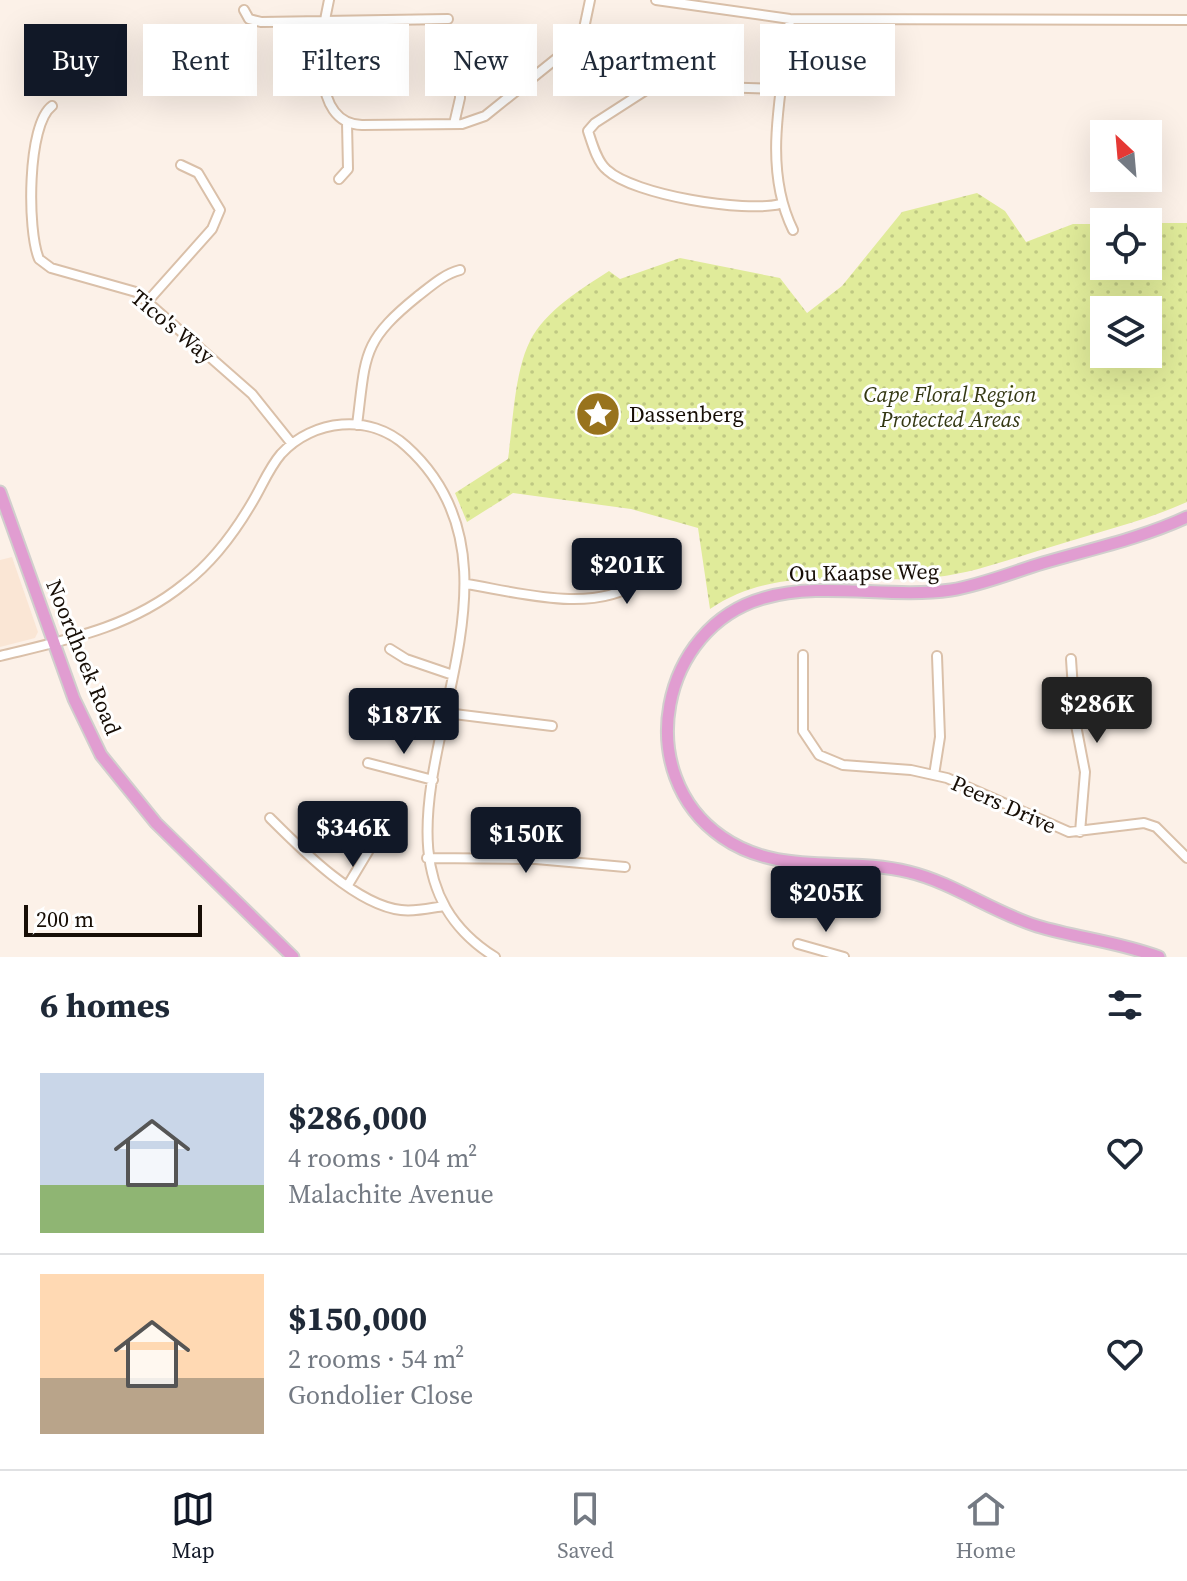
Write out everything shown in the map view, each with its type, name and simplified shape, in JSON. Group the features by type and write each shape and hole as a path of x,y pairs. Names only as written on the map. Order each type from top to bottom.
{"main road":[{"name":"Noordhoek Road","path":"0,492 82,719 113,772 156,823 293,957"},
{"name":"Ou Kaapse Weg","path":"1159,957 1039,926 912,872 878,866 788,863 740,849 711,828 685,797 669,757 667,719 675,679 687,655 710,627 749,603 787,593 952,590 1150,532 1187,517"}],"street":[{"path":"329,0 324,20 324,94 330,109 347,123 454,124 485,116 578,42 584,34 590,0"},
{"path":"656,0 790,19 1187,20"},
{"path":"244,10 255,21 448,19"},
{"path":"789,24 790,19"},
{"path":"760,88 652,85 595,123 588,131 607,171 651,193 754,208 780,204"},
{"path":"454,124 460,96"},
{"path":"781,96 775,161 780,204 793,230"},
{"name":"Tico's Way","path":"52,106 41,122 29,201 37,255 51,268 126,287 147,302 252,394 292,444"},
{"path":"339,179 348,169 347,123"},
{"path":"147,302 212,229 220,210 198,173 183,165"},
{"path":"357,425 367,355 380,330 428,289 460,270"},
{"path":"0,656 129,619 185,584 236,528 276,460 292,444 315,430 357,425 382,431 403,444 437,484 459,530 467,584 425,831 427,858 444,906 461,929 495,957"},
{"path":"467,584 568,600 629,588 639,581 641,571"},
{"path":"390,649 406,659 453,675"},
{"name":"Peers Drive","path":"803,655 803,731 819,755 843,765 934,775 967,784 1059,829 1080,832 1144,823 1156,827 1187,858"},
{"path":"934,775 940,737 937,656"},
{"path":"1071,659 1075,720 1085,772 1080,832"},
{"path":"446,713 552,726"},
{"path":"368,763 433,780"},
{"path":"270,818 298,847 378,905 398,910 444,906"},
{"path":"348,885 373,844 350,824"},
{"path":"427,858 536,859 625,867"},
{"path":"798,944 844,957"}],"shaded area":[{"path":"12,557 38,632 35,638 0,647 0,560"}],"green space":[{"name":"Cape Floral Region Protected Areas","path":"977,193 1005,211 1026,242 1073,224 1090,224 1090,280 1162,280 1162,223 1187,223 1187,502 1138,521 966,572 906,579 791,581 764,585 737,594 710,609 698,528 631,509 513,493 467,522 455,493 508,459 517,383 530,341 555,310 609,271 620,279 680,258 780,278 807,313 842,286 902,212"}],"place":[{"name":"Dassenberg","path":"598,414"}]}
